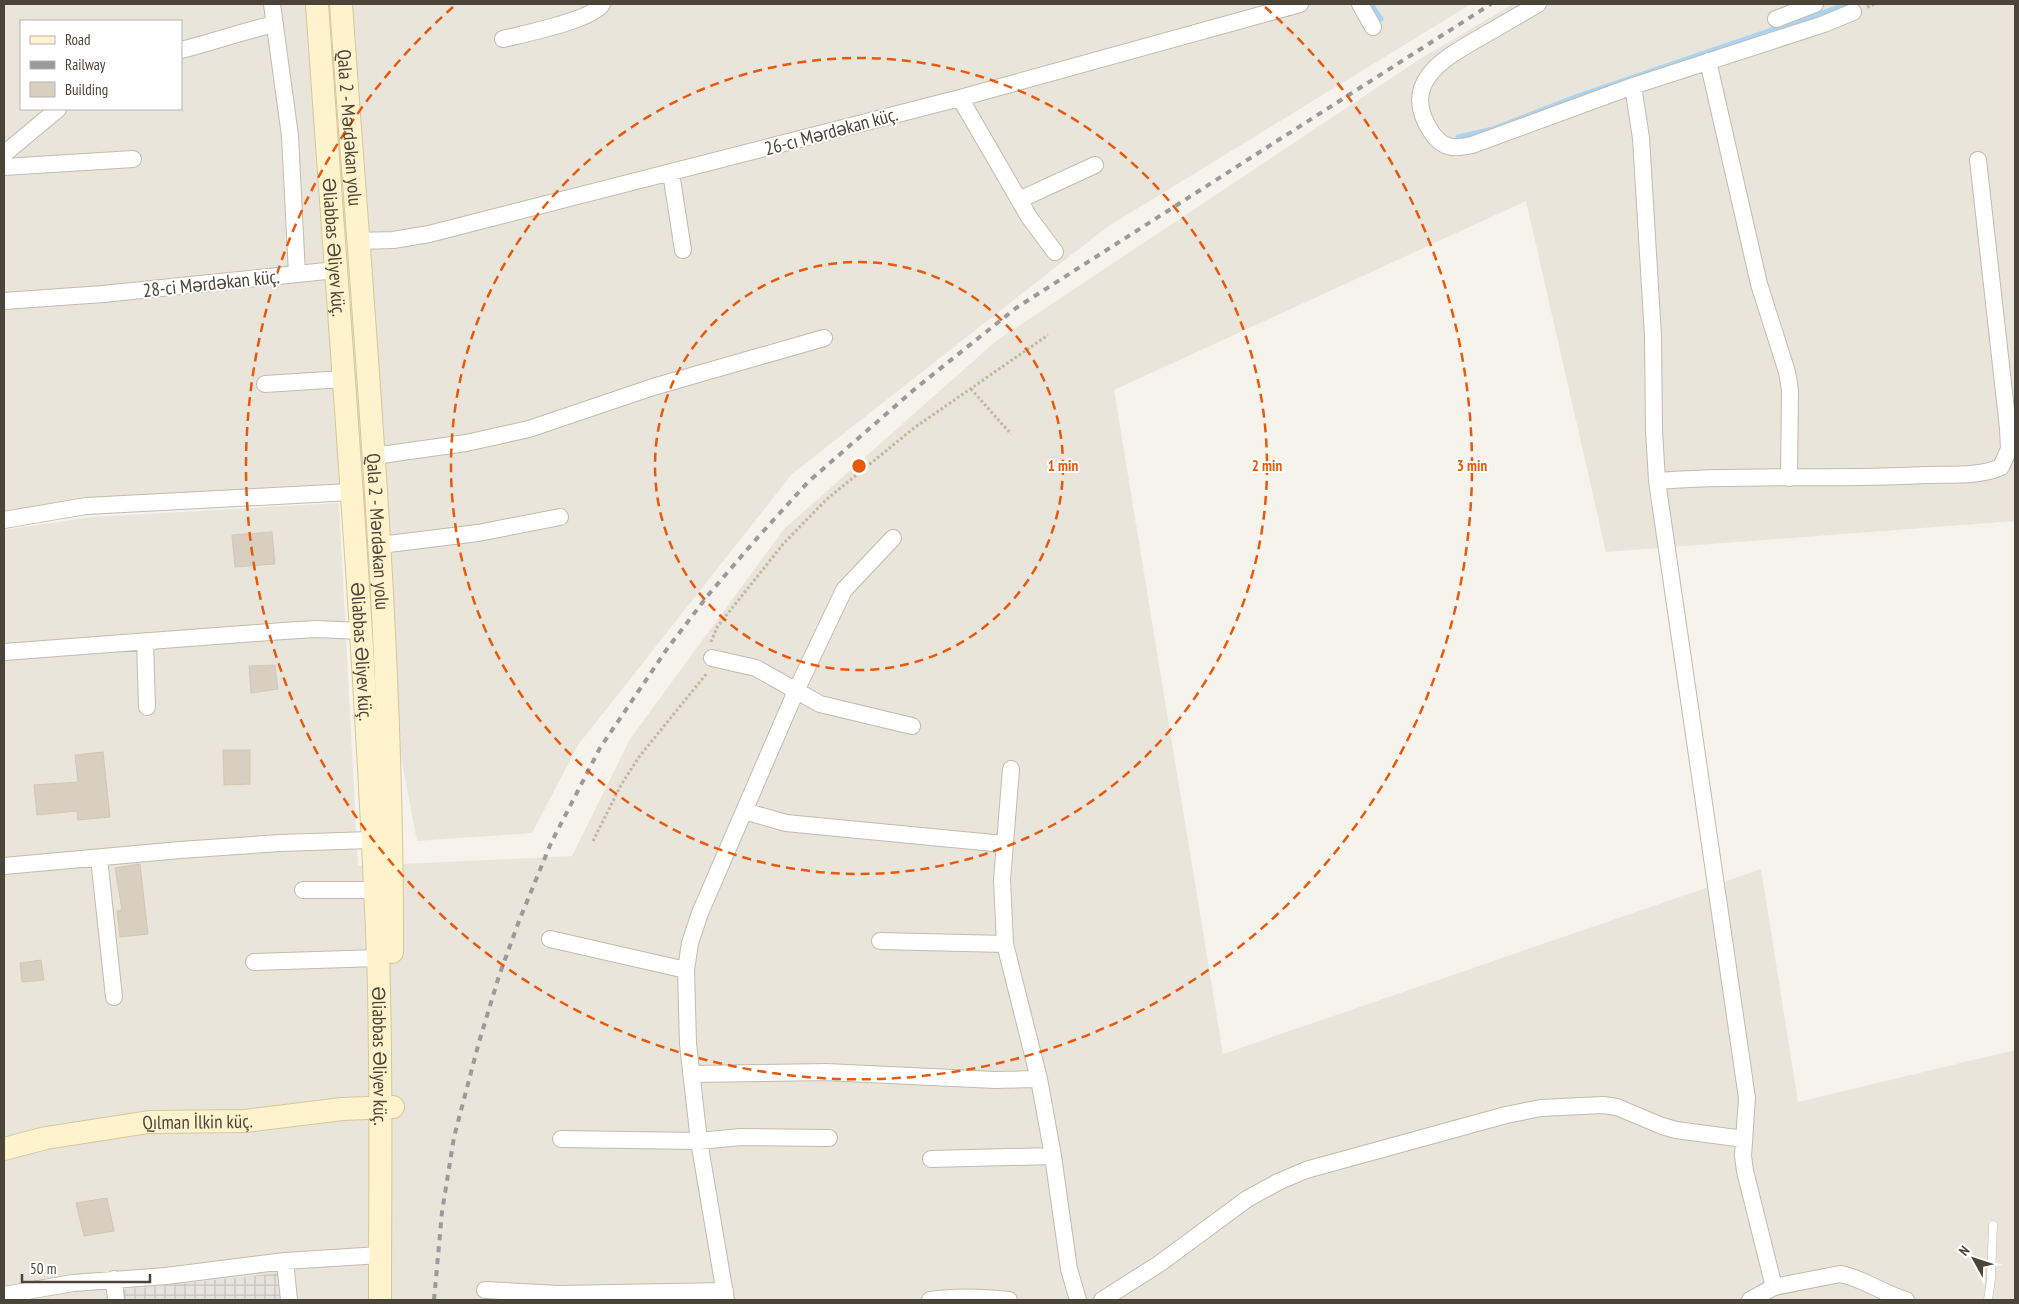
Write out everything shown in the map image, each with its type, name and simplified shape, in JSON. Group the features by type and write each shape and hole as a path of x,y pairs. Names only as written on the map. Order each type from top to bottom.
{"main road":[{"name":"Əliabbas Əliyev küç.","path":"317,4 360,631 387,1107 380,1255 380,1300"},
{"name":"Qala 2 - Mərdəkan yolu","path":"341,4 380,545 392,846 387,1107 393,1300"},
{"path":"334,243 357,241"},
{"name":"Qılman İlkin küç.","path":"4,1149 46,1138 149,1122 245,1121 342,1108 387,1107"}],"street":[{"name":"28-ci Mərdəkan küç.","path":"4,301 103,294 296,274 290,136 272,4"},
{"path":"502,39 581,18 600,8 602,4"},
{"name":"26-cı Mərdəkan küç.","path":"357,241 393,240 429,234 960,98 1300,4"},
{"path":"1360,4 1373,27"},
{"path":"1538,4 1446,57 1430,73 1422,90 1422,111 1429,129 1440,143 1456,149 1472,145 1633,86 1824,24 1853,12"},
{"path":"1776,19 1815,4"},
{"path":"182,50 225,38 242,31 275,24"},
{"path":"1708,61 1759,284 1787,372 1790,390 1789,478"},
{"path":"1633,86 1641,138 1652,326 1657,481 1747,1098 1744,1139 1745,1170 1774,1287"},
{"path":"960,98 1019,200 1055,252"},
{"path":"4,154 57,110"},
{"path":"4,167 133,159"},
{"path":"1657,481 1690,479 1872,478 1968,473 1995,469 2004,464 2009,449 2008,428 1978,160"},
{"path":"1019,200 1095,165"},
{"path":"671,173 683,250"},
{"path":"296,274 336,270"},
{"path":"374,456 466,443 521,431 653,388 824,338"},
{"path":"265,384 343,380"},
{"path":"4,520 86,506 351,492"},
{"path":"380,545 443,538 560,517"},
{"path":"485,1290 558,1294 726,1296 699,1141 691,1074 688,1044 686,970 690,943 700,913 796,691 844,590 893,538"},
{"path":"4,652 308,629 360,631"},
{"path":"144,641 148,707"},
{"path":"712,658 756,668 769,673 820,704 912,726"},
{"path":"1011,769 1002,880 1005,944 1039,1079 1053,1156 1069,1269 1078,1300"},
{"path":"744,811 786,823 1004,844"},
{"path":"4,866 271,843 371,840"},
{"path":"99,858 114,997"},
{"path":"303,890 375,890"},
{"path":"550,939 686,970"},
{"path":"880,941 1005,944"},
{"path":"254,962 378,958"},
{"path":"691,1074 826,1072 995,1080 1039,1079"},
{"path":"1102,1300 1159,1264 1246,1199 1278,1182 1306,1170 1506,1115 1541,1108 1603,1105 1626,1110 1676,1130 1744,1139"},
{"path":"561,1138 699,1141 741,1137 829,1138"},
{"path":"931,1159 1053,1156"},
{"path":"4,1295 64,1284 166,1276 285,1261 380,1255"},
{"path":"285,1261 289,1300"},
{"path":"1750,1300 1774,1287 1840,1274 1868,1283 1892,1297 1906,1300"},
{"path":"114,1279 116,1300"},
{"path":"930,1300 979,1297 1009,1300"}],"lane":[{"path":"1988,1300 1991,1280 1993,1225"}],"path":[{"path":"593,841 621,785 640,757 708,672 712,658 712,637 717,627 784,543 827,499 914,428 1048,336"},
{"path":"970,389 1011,434"}],"shaded area":[{"path":"4,4 1471,4 1107,227 792,474 578,745 532,833 417,841 351,492 4,523"},
{"path":"1513,4 2015,4 2015,521 1606,552 1526,201 1114,390 1223,1054 1761,869 1798,1102 2015,1050 2015,1300 4,1300 4,530 91,517 339,503 358,866 572,856 630,739 784,529 996,341 1420,59"},
{"path":"281,1273 284,1300 122,1300 121,1290"}],"building":[{"path":"272,532 275,564 235,567 232,535"},
{"path":"275,665 278,689 251,693 249,666"},
{"path":"223,750 250,750 250,784 224,785"},
{"path":"103,752 110,817 78,820 77,811 37,815 34,785 78,782 75,755"},
{"path":"140,864 148,934 120,937 117,911 122,910 115,868"},
{"path":"41,960 44,980 22,982 20,963"},
{"path":"107,1198 114,1231 84,1236 76,1203"}],"waterway":[{"path":"1371,4 1381,19"},
{"path":"1458,137 1493,129 1578,96 1848,4"}],"railway":[{"path":"434,1300 442,1212 454,1137 479,1042 499,976 519,921 551,843 600,748 667,649 709,594 808,482 916,388 1016,308 1491,4"}]}
